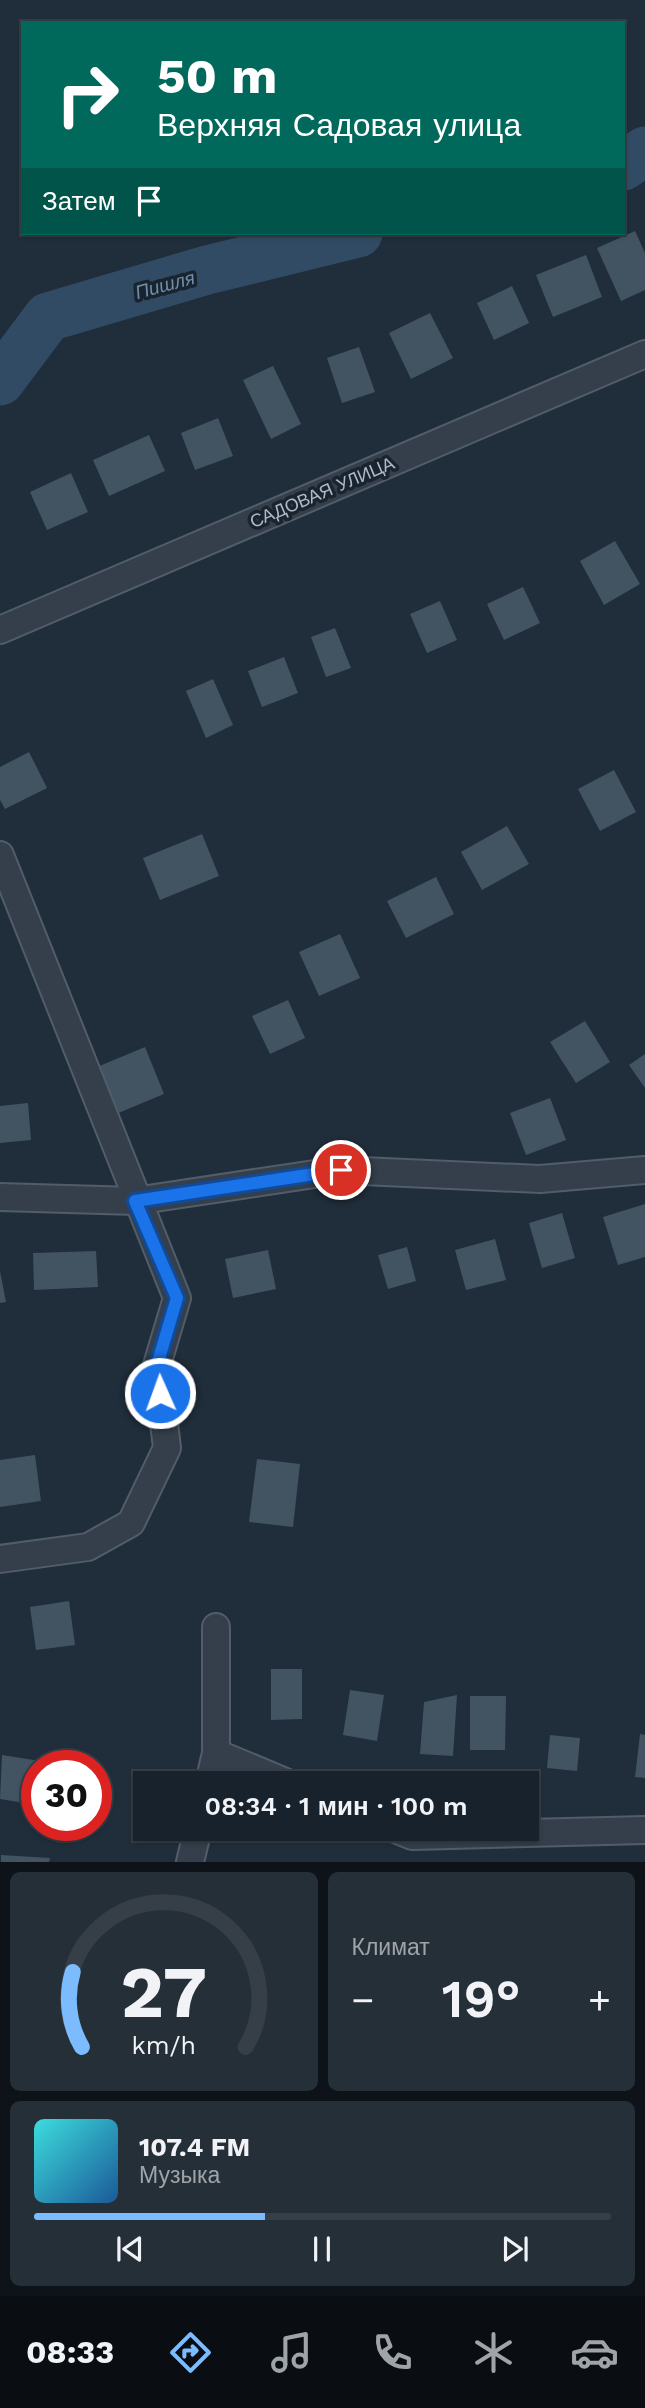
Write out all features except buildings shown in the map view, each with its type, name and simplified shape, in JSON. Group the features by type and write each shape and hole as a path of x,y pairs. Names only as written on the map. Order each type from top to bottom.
{"street":[{"name":"САДОВАЯ УЛИЦА","path":"0,630 645,354"},
{"path":"0,855 135,1201 177,1298 157,1365 167,1448 131,1523 88,1547 0,1559"},
{"path":"0,1197 135,1201 341,1170 540,1179 645,1170"},
{"path":"212,1771 216,1753 216,1627"},
{"path":"216,1753 259,1771"},
{"path":"539,1833 645,1830"},
{"path":"190,1862 195,1841"}],"waterway":[{"name":"Пишля","path":"625,165 645,151"},
{"name":"Пишля","path":"0,381 48,317 207,270 350,235"}],"route":[{"path":"160,1393 157,1365 177,1298 135,1201 341,1170"}]}
